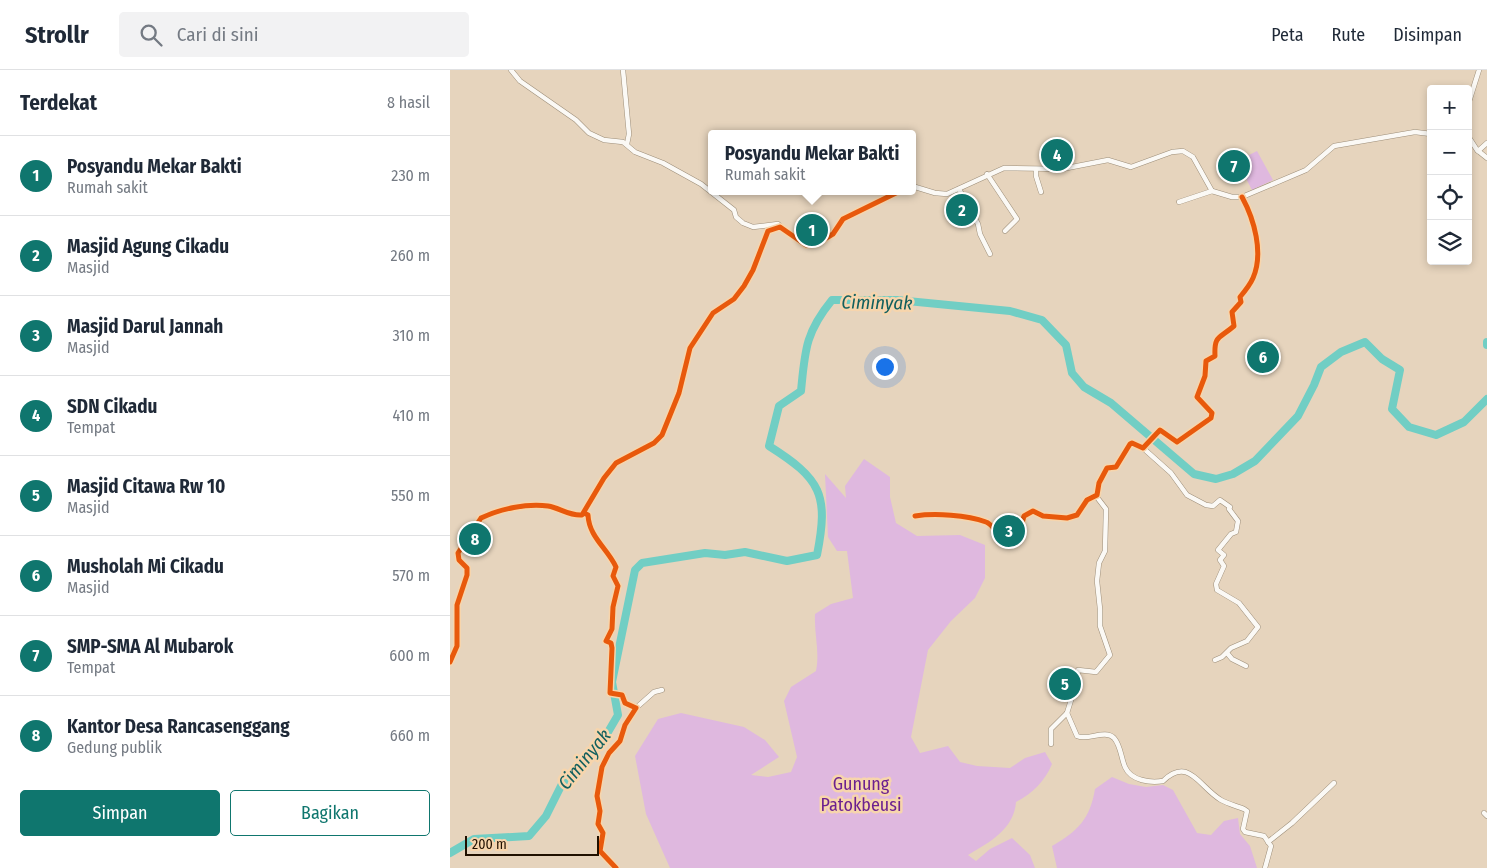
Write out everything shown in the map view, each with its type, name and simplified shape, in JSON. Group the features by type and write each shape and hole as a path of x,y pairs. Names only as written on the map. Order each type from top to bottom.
{"street":[{"path":"511,70 520,80 576,120 589,133 604,140 627,144 635,152 663,163 708,190"},
{"path":"623,70 629,134 627,144"},
{"path":"1472,92 1479,70"},
{"path":"1179,202 1212,191 1232,198 1242,197 1306,170 1334,146 1415,132 1427,134"},
{"path":"1472,142 1478,151 1487,158"},
{"path":"1478,151 1487,142"},
{"path":"916,187 941,194 959,189 987,174 1004,168 1062,169 1103,160 1116,161 1131,167 1172,152 1183,151 1193,158 1212,191"},
{"path":"1036,170 1036,176 1042,192"},
{"path":"987,174 1017,219 1004,231"},
{"path":"959,189 978,224 980,234 990,254"},
{"path":"715,195 734,210 736,217 743,223 753,227 778,224 789,235 806,245 819,243 832,234 843,219 892,195"},
{"path":"1143,448 1158,430 1175,442 1212,416 1197,397 1205,376 1206,361 1215,356 1214,347 1218,338 1234,326 1232,312 1254,277 1258,262 1252,219 1242,197"},
{"path":"450,662 457,646 457,605 468,572 459,560 458,553 482,518 518,508 539,506 556,508 572,516 584,513 604,478 616,463 654,443 662,435 679,393 690,348 713,313 734,299 744,286 754,270 768,231 775,227 784,230"},
{"path":"915,516 941,514 978,520 988,523 1000,533 1013,534 1020,530 1022,518 1026,514 1036,511 1042,516 1067,518 1077,515 1087,500 1096,496 1107,468 1116,467 1132,443 1143,448 1171,473 1188,495 1206,505 1213,506 1220,500 1230,507 1229,510 1238,521 1236,532 1231,534 1218,550 1224,555 1220,560 1224,566 1216,584 1217,590 1239,603 1258,627 1248,641 1231,648 1227,653 1215,660"},
{"path":"1051,744 1051,729 1067,713 1076,684 1078,670 1096,672 1110,655 1100,626 1097,581 1099,563 1105,551 1106,509 1096,496"},
{"path":"584,513 588,515 588,523 595,533 596,540 609,552 616,566 613,576 618,589 612,607 612,626 606,641 612,645 609,683 612,695 621,694 624,703 636,708"},
{"path":"1227,653 1232,659 1246,666"},
{"path":"616,868 600,851 603,837 598,824 600,811 597,796 602,767 609,753 620,741 625,725 636,708 654,692 662,690"},
{"path":"1067,713 1074,732 1081,738 1106,735 1115,739 1122,753 1125,767 1141,780 1163,781 1173,772 1184,771 1193,776 1221,800 1247,811 1243,829 1245,832 1260,834 1271,846 1271,852 1265,868"},
{"path":"1268,842 1292,823 1334,783"}],"green space":[{"path":"1257,151 1273,180 1252,190 1237,161"},
{"name":"Gunung Patokbeusi","path":"864,459 890,477 890,497 896,523 917,536 960,535 985,545 985,578 975,598 951,621 928,650 911,737 920,753 948,746 960,762 977,766 1010,768 1025,758 1045,752 1052,764 1042,781 1033,791 1016,802 1011,820 1000,834 968,855 976,861 990,849 1012,838 1030,855 1035,868 670,868 646,814 635,756 658,719 681,713 744,727 765,740 779,757 751,775 768,777 791,772 797,757 784,701 791,687 816,671 815,614 831,604 853,598 847,551 837,551 828,537 825,474 846,498 845,486"},
{"path":"1112,777 1129,784 1146,787 1163,785 1173,790 1197,833 1211,835 1224,821 1238,818 1240,834 1250,846 1257,868 1057,868 1052,846 1076,829 1090,808 1095,789"}],"waterway":[{"name":"Ciminyak","path":"450,853 474,839 529,836 546,816 562,784 601,744 618,715 612,682 635,570 642,563 705,553 725,555 745,552 787,561 817,555 822,517 821,502 817,490 800,468 769,446 779,406 801,391 805,353 811,333 832,300 897,300 1010,311 1042,320 1066,345 1072,373 1084,387 1111,403 1194,474 1216,479 1233,474 1255,461 1298,416 1321,367 1341,352 1365,342 1382,359 1400,370 1392,409 1409,427 1436,435 1464,422 1487,399"}],"cycle path":[{"path":"450,662 457,646 457,605 467,575 467,568 459,560 458,553 481,518 505,509 531,505 548,506 582,515 604,478 616,463 654,443 662,435 679,393 690,348 713,313 734,299 744,286 753,270 768,231 780,227 806,245 816,244 833,234 843,219 892,195"},
{"path":"915,516 960,516 988,523 997,532 1009,534 1020,530 1024,516 1033,511 1043,516 1067,518 1077,515 1087,500 1097,495 1099,483 1107,468 1116,467 1130,444 1132,443 1143,448 1160,430 1177,442 1211,418 1212,413 1197,397 1205,376 1206,361 1215,356 1215,344 1219,338 1234,326 1232,312 1241,302 1240,297 1253,278 1258,258 1254,226 1242,197"},
{"path":"584,513 588,515 589,523 595,536 616,567 613,576 618,586 613,607 612,629 606,641 611,643 612,648 610,693 622,695 625,703 636,708 625,725 620,741 609,753 602,767 597,796 600,811 598,824 603,833 600,851 616,868"}],"place":[{"name":"SDN Cikadu","path":"1057,155"},
{"name":"SMP-SMA Al Mubarok","path":"1234,166"},
{"name":"Masjid Agung Cikadu","path":"962,210"},
{"name":"Posyandu Mekar Bakti","path":"812,230"},
{"name":"Musholah Mi Cikadu","path":"1263,357"},
{"name":"Masjid Darul Jannah","path":"1009,531"},
{"name":"Kantor Desa Rancasenggang","path":"475,539"},
{"name":"Masjid Citawa Rw 10","path":"1065,684"}]}
